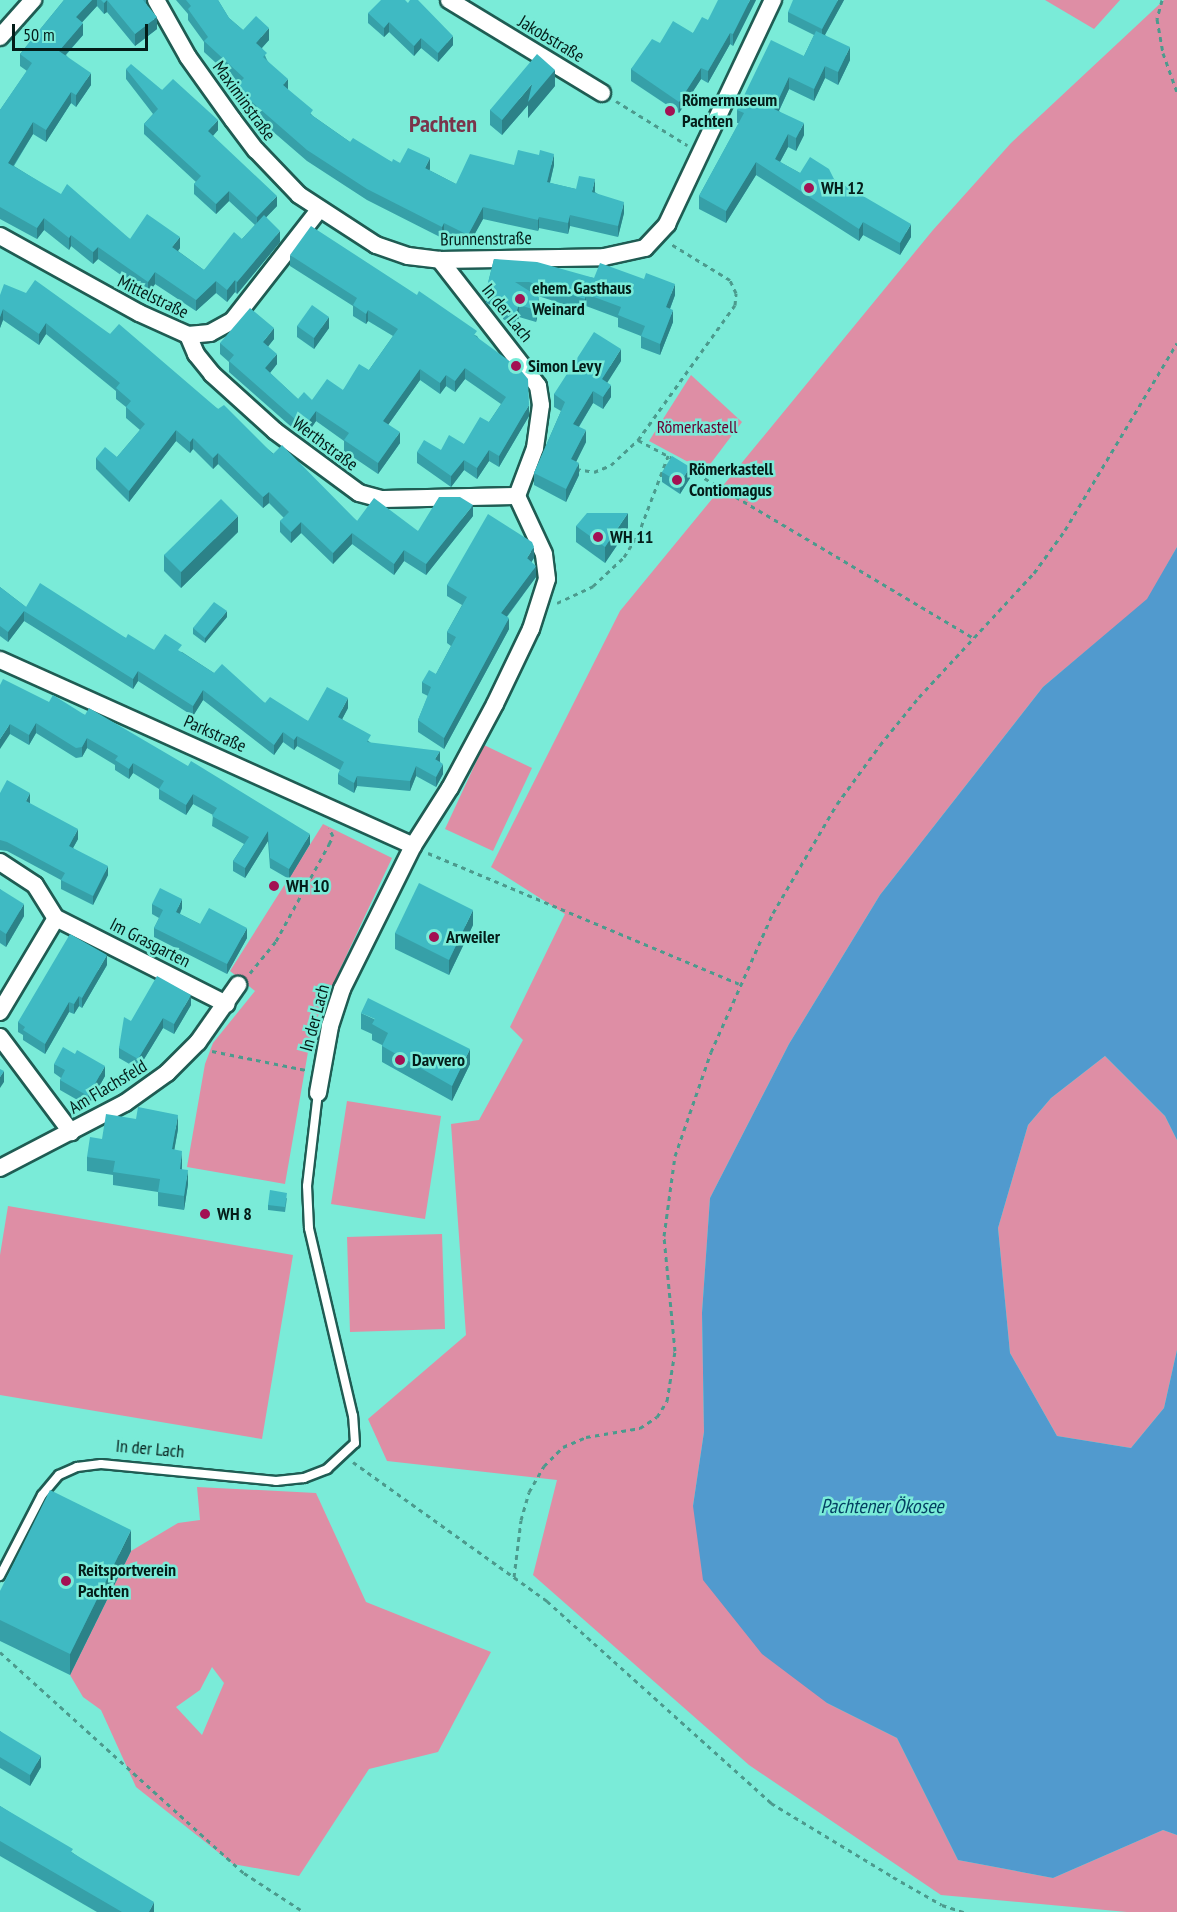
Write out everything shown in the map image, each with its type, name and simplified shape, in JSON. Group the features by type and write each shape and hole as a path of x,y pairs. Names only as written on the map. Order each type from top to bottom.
{"street":[{"path":"0,37 33,0"},
{"name":"Maximinstraße","path":"156,0 188,57 250,143 278,174 319,210"},
{"name":"Jakobstraße","path":"449,0 466,4 602,93"},
{"path":"659,237 773,0"},
{"name":"Brunnenstraße","path":"319,210 376,244 408,256 440,260 604,257 631,254 659,237"},
{"name":"Mittelstraße","path":"0,236 139,314 188,335 210,333 233,320 319,210"},
{"name":"In der Lach","path":"318,1093 330,1026 342,989 413,846 450,788 495,704 540,606 547,579 544,554 517,496 535,448 541,405 538,387 440,260"},
{"name":"Werthstraße","path":"188,335 196,354 212,374 275,431 359,493 381,499 517,496"},
{"name":"Parkstraße","path":"0,660 413,846"},
{"path":"0,862 35,885 56,918 0,1012"},
{"name":"Im Grasgarten","path":"56,918 226,1004"},
{"name":"Am Flachsfeld","path":"0,1168 126,1103 167,1073 198,1042 238,985"},
{"path":"0,1037 70,1132"}],"lane":[{"name":"In der Lach","path":"0,1576 42,1495 59,1475 77,1467 101,1464 276,1481 315,1474 345,1456 355,1443 353,1416 309,1228 307,1186 318,1093"}],"path":[{"path":"1162,0 1158,19 1163,53 1177,92"},
{"path":"602,93 701,152"},
{"path":"572,467 594,472 611,465 638,440 735,305 736,292 730,280 659,237"},
{"path":"514,1576 524,1511 544,1466 563,1447 586,1437 640,1428 657,1417 667,1401 675,1350 666,1284 667,1197 688,1116 740,984 773,912 837,804 919,697 1034,573 1065,530 1177,343"},
{"path":"638,440 678,462"},
{"path":"540,606 561,602 593,586 624,557 638,535 668,456"},
{"path":"688,468 974,638"},
{"path":"238,985 276,941 333,836 328,826 335,810"},
{"path":"413,846 740,984"},
{"path":"198,1042 213,1052 303,1069"},
{"path":"345,1456 547,1601 771,1803 903,1883 964,1912"},
{"path":"0,1652 244,1872 304,1912"}],"green space":[{"path":"1045,0 1120,0 1094,29"},
{"path":"1164,0 1177,0 1177,547 1148,599 1043,687 880,895 789,1044 710,1198 702,1313 704,1432 693,1506 827,1703 897,1738 958,1860 1053,1878 1163,1830 1177,1835 1177,1912 1127,1912 941,1895 749,1765 533,1575 557,1480 387,1461 368,1419 466,1335 451,1124 479,1120 523,1040 510,1027 565,914 491,867 620,611 933,230 1011,143"},
{"name":"Römerkastell","path":"691,375 742,422 705,471 649,441"},
{"path":"484,745 532,768 493,851 445,829"},
{"path":"323,824 392,858 312,1029 285,1184 187,1167 205,1064 213,1043 255,991 230,971"},
{"path":"1105,1056 1165,1116 1177,1140 1177,1350 1164,1408 1131,1448 1057,1436 1010,1353 998,1228 1028,1125 1051,1098"},
{"path":"347,1101 441,1116 425,1219 331,1204"},
{"path":"8,1206 293,1255 262,1439 0,1395 0,1255"},
{"path":"442,1234 445,1329 350,1332 347,1237"},
{"path":"197,1487 316,1493 366,1602 491,1652 438,1752 369,1769 299,1876 233,1864 136,1787 101,1710 83,1697 70,1675 131,1551 178,1523 200,1520","holes":["212,1667 224,1683 202,1735 176,1707 200,1690"]}],"water":[{"name":"Pachtener Ökosee","path":"1177,547 1177,1140 1165,1116 1105,1056 1051,1098 1028,1125 998,1228 1010,1353 1057,1436 1131,1448 1164,1408 1177,1350 1177,1835 1163,1830 1053,1878 958,1860 897,1738 827,1703 762,1654 703,1580 693,1506 704,1432 702,1313 710,1198 789,1044 880,895 1043,687 1147,599"}],"building":[{"path":"64,0 92,0 76,17 83,23 59,51 91,73 76,95 71,92 46,130 33,122 8,163 61,194 67,184 130,239 147,214 180,237 172,247 204,270 234,232 242,239 264,215 280,231 237,282 235,280 227,290 216,281 196,300 155,272 148,282 98,247 93,252 71,235 69,238 44,218 37,228 0,207 0,110 32,63 20,54"},
{"path":"107,0 143,0 157,17 135,34"},
{"path":"186,0 218,0 229,18 243,30 256,16 269,28 256,43 267,53 263,57 288,79 283,85 313,110 310,114 350,142 353,138 392,162 393,159 400,163 408,148 430,158 425,168 456,184 470,154 514,165 518,150 539,155 540,150 554,154 547,182 576,189 579,176 595,179 592,192 624,202 618,226 570,215 568,223 539,217 538,220 483,207 468,235 444,223 442,227 367,189 307,150 235,87 244,78 204,41 208,37 188,9 191,6"},
{"path":"381,0 405,0 408,3 410,0 418,0 453,36 438,53 421,38 414,46 389,22 384,28 368,13"},
{"path":"718,0 750,0 733,34 730,33 708,71 701,68 679,102 631,69 652,39 660,43 673,21 693,33 702,17 708,20"},
{"path":"793,0 838,0 822,29 788,12"},
{"path":"816,31 850,47 838,72 825,66 814,89 789,77 774,109 804,123 796,138 788,134 775,159 800,173 810,157 829,169 834,179 911,224 900,243 863,222 859,229 756,162 726,211 699,196 744,113 737,110 771,40 804,56"},
{"path":"537,54 555,70 528,102 532,84 502,120 490,110"},
{"path":"131,64 162,90 173,79 218,120 208,131 277,196 257,217 229,191 216,204 194,184 201,176 144,124 158,109 126,69"},
{"path":"311,226 417,295 419,291 477,331 474,335 519,368 528,379 529,405 499,456 489,450 477,468 464,460 451,476 417,452 424,440 441,450 449,435 464,444 480,417 489,422 506,397 465,368 455,381 446,375 440,383 420,369 383,421 400,432 378,463 344,440 349,433 316,411 305,426 296,420 229,361 234,355 220,343 250,308 274,328 263,342 277,354 265,368 298,399 304,392 312,400 327,379 343,390 359,364 369,370 398,329 368,310 366,314 353,305 357,298 290,255"},
{"path":"494,259 537,262 594,278 600,263 644,279 646,273 675,284 666,307 673,310 660,344 641,336 645,326 618,315 621,307 586,294 585,299 529,282 515,282 539,297 536,310 519,305 515,315 503,307 505,300 486,291"},
{"path":"35,280 110,334 119,324 218,409 224,405 273,454 282,445 357,521 374,498 418,531 439,497 460,497 473,505 426,564 404,550 394,564 352,533 333,553 301,522 291,532 280,521 289,512 269,492 263,497 218,453 213,458 193,438 190,442 176,430 129,491 96,458 105,447 117,457 145,424 126,407 131,401 116,388 120,383 46,323 39,334 3,309 0,317 0,295 4,284 26,293"},
{"path":"312,305 329,317 314,338 297,326"},
{"path":"594,332 621,349 602,379 611,385 603,397 593,391 573,424 586,430 571,459 579,463 566,489 534,473 565,402 554,394"},
{"path":"672,456 690,467 680,483 662,472"},
{"path":"221,499 238,516 181,572 164,555"},
{"path":"587,513 628,513 605,547 576,526"},
{"path":"488,514 532,542 534,547 527,558 536,566 501,613 509,618 444,738 418,720 431,687 422,682 429,670 436,674 456,637 447,632 467,597 447,585"},
{"path":"40,583 126,638 128,634 154,650 165,634 182,645 178,650 214,673 222,664 265,703 270,697 308,721 327,687 348,698 338,717 371,735 367,742 440,751 435,759 443,764 436,777 416,766 410,781 357,776 354,783 338,774 344,762 297,736 294,740 283,732 274,745 203,690 193,706 138,671 133,679 24,611 8,632 0,626 0,587 26,607"},
{"path":"214,602 227,611 205,638 193,628"},
{"path":"3,679 49,702 53,695 85,715 89,708 188,766 191,761 310,834 289,869 270,858 268,831 245,868 233,861 249,837 212,816 217,808 193,794 186,805 159,789 164,781 133,763 129,769 115,760 118,756 87,738 82,747 76,748 36,723 29,735 10,724 0,739 0,685"},
{"path":"7,780 30,793 26,801 78,829 69,846 108,866 93,896 61,880 65,873 0,840 0,793"},
{"name":"Arweiler","path":"419,883 473,910 449,960 395,933"},
{"path":"160,888 182,899 176,912 200,924 209,908 247,928 227,964 154,928 163,910 152,904"},
{"path":"0,889 24,904 6,934 0,930"},
{"path":"70,934 107,955 82,998 79,996 74,1004 69,1002 45,1044 23,1030 25,1027 18,1022"},
{"path":"157,976 191,995 174,1024 163,1018 138,1059 119,1048 124,1017 131,1021"},
{"path":"368,998 470,1049 452,1086 382,1046 388,1033 372,1024 375,1019 361,1013"},
{"path":"63,1047 75,1054 77,1050 105,1066 88,1096 60,1080 65,1070 54,1064"},
{"path":"138,1107 178,1115 172,1149 182,1151 180,1169 188,1170 184,1196 158,1192 160,1179 113,1172 115,1161 87,1157 90,1137 102,1139 106,1114 136,1119"},
{"path":"270,1190 287,1193 285,1207 268,1205"},
{"name":"Reitsportverein Pachten","path":"50,1490 131,1530 70,1654 0,1620 0,1591"},
{"path":"0,1731 41,1756 30,1775 0,1757"},
{"path":"0,1806 73,1849 71,1852 154,1902 149,1912 122,1912 0,1841"}],"place":[{"name":"Römermuseum Pachten","path":"670,111"},
{"name":"WH 12","path":"809,188"},
{"name":"ehem. Gasthaus Weinard","path":"520,299"},
{"name":"Simon Levy","path":"516,366"},
{"name":"Römerkastell Contiomagus","path":"677,480"},
{"name":"WH 11","path":"598,537"},
{"name":"WH 10","path":"274,886"},
{"name":"Arweiler","path":"434,937"},
{"name":"Davvero","path":"400,1060"},
{"name":"WH 8","path":"205,1214"},
{"name":"Reitsportverein Pachten","path":"66,1581"}],"district":[{"name":"Pachten","path":"443,124"}]}
